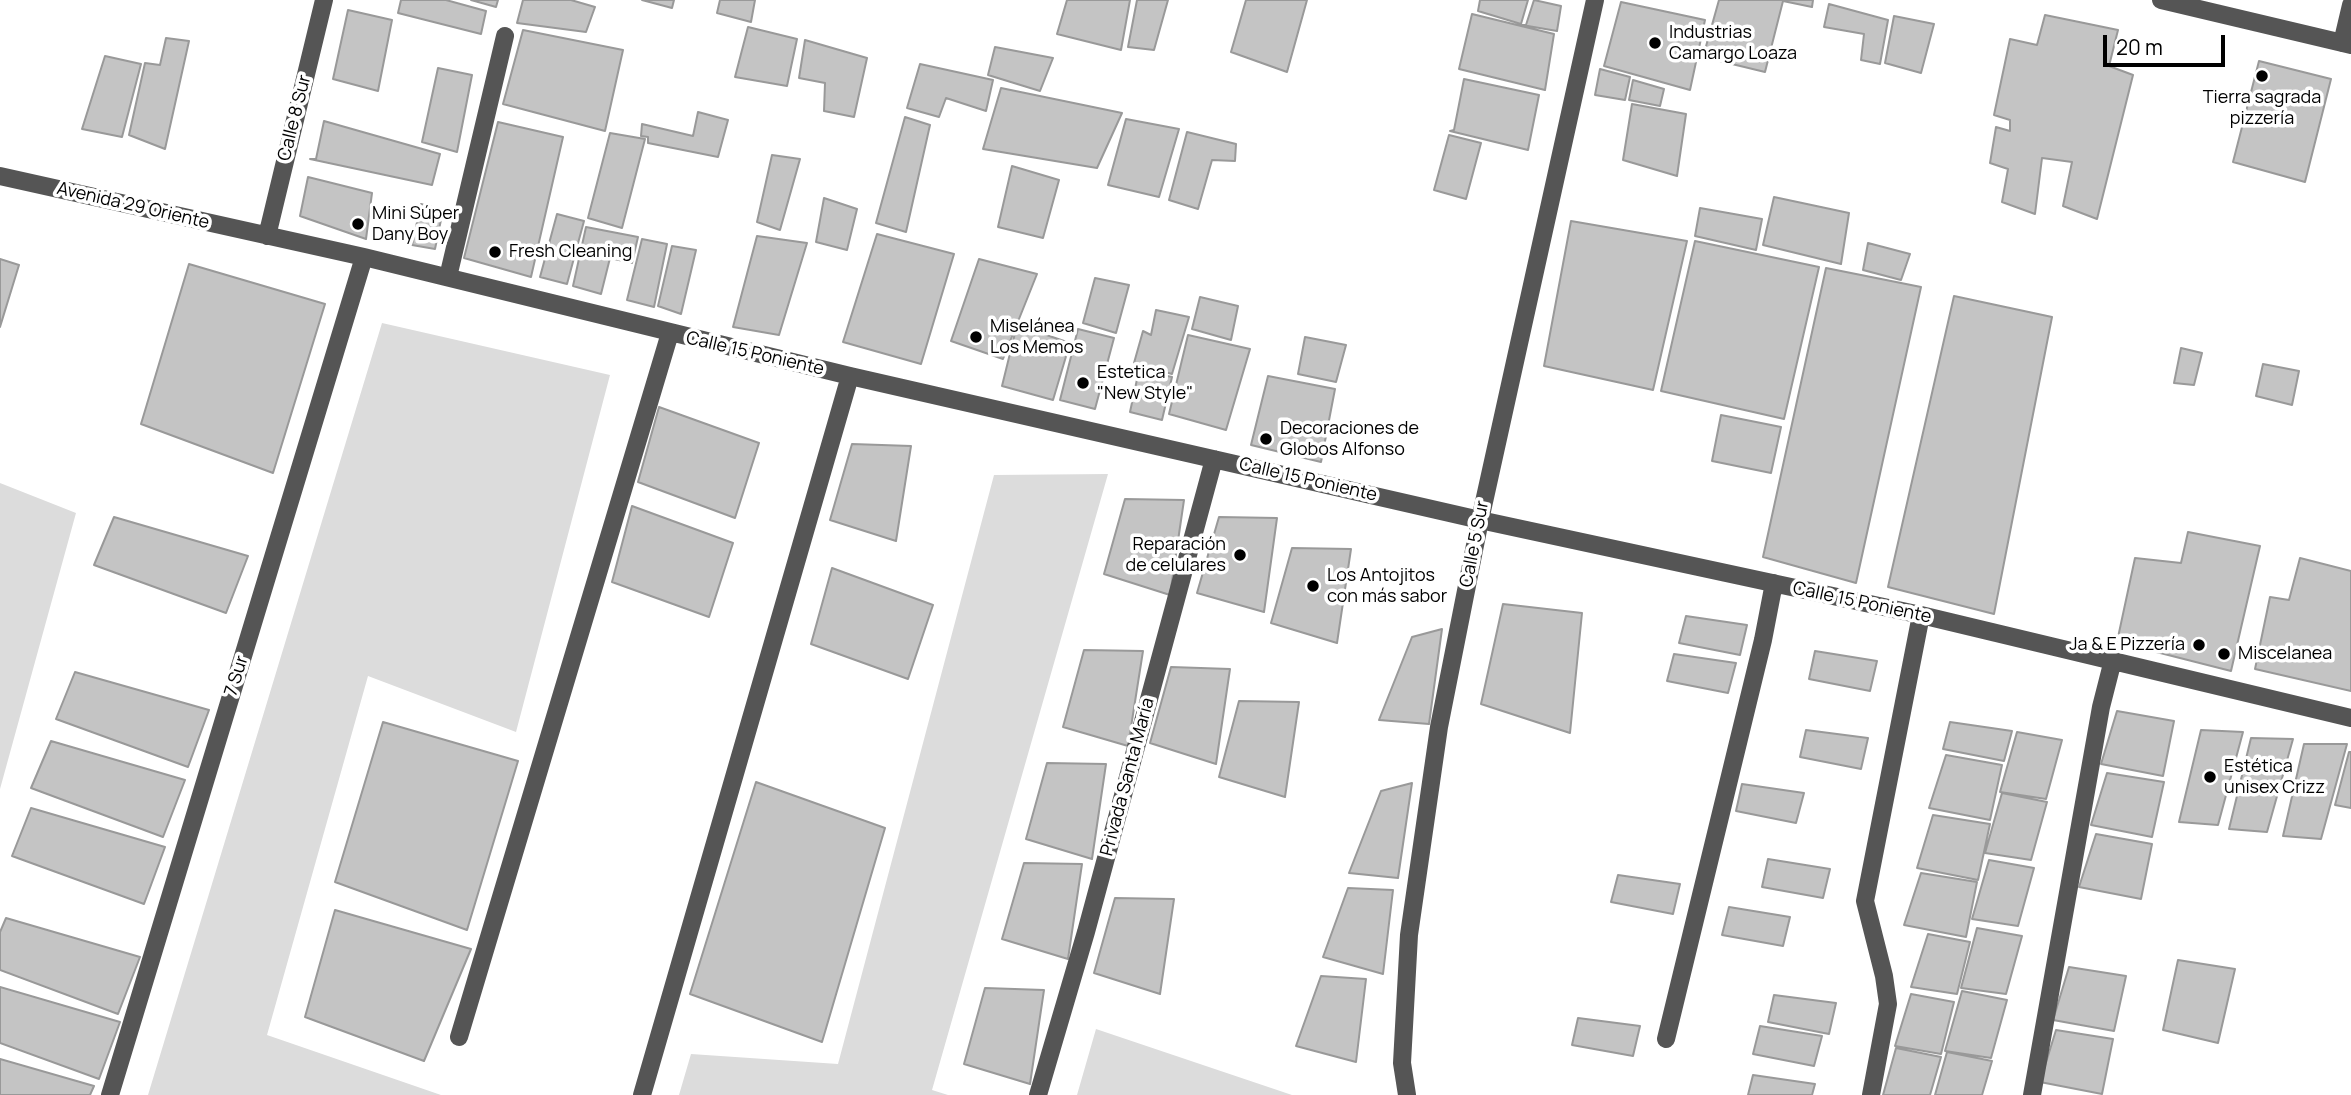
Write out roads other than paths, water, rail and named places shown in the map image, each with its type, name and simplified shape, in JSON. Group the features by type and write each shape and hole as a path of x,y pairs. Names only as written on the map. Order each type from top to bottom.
{"street":[{"name":"Calle 8 Sur","path":"267,236 324,0"},
{"name":"Calle 5 Sur","path":"1407,1095 1402,1062 1409,935 1439,727 1480,520 1595,0"},
{"path":"2161,0 2346,44 2351,5"},
{"path":"448,277 505,36"},
{"name":"Avenida 29 Oriente","path":"0,176 267,236"},
{"name":"Calle 15 Poniente","path":"267,236 448,277 670,334 850,376 1480,520 1920,615 2351,718"},
{"name":"7 Sur","path":"110,1095 364,257"},
{"path":"460,1037 670,334"},
{"path":"642,1095 850,376"},
{"name":"Privada Santa María","path":"1038,1095 1086,932 1214,459"},
{"path":"1665,1039 1763,640 1774,583"},
{"path":"1871,1095 1888,1004 1884,976 1865,901 1920,615"},
{"path":"2032,1095 2101,707 2113,660"}],"place":[{"name":"Industrias Camargo Loaza","path":"1655,43"},
{"name":"Tierra sagrada pizzería","path":"2262,76"},
{"name":"Mini Súper Dany Boy","path":"358,224"},
{"name":"Fresh Cleaning","path":"495,252"},
{"name":"Miselánea Los Memos","path":"976,337"},
{"name":"Estetica \"New Style\"","path":"1083,383"},
{"name":"Decoraciones de Globos Alfonso","path":"1266,439"},
{"name":"Reparación de celulares","path":"1240,555"},
{"name":"Los Antojitos con más sabor","path":"1313,586"},
{"name":"Ja & E Pizzería","path":"2199,645"},
{"name":"Miscelanea","path":"2224,654"},
{"name":"Estética unisex Crizz","path":"2210,777"}]}
